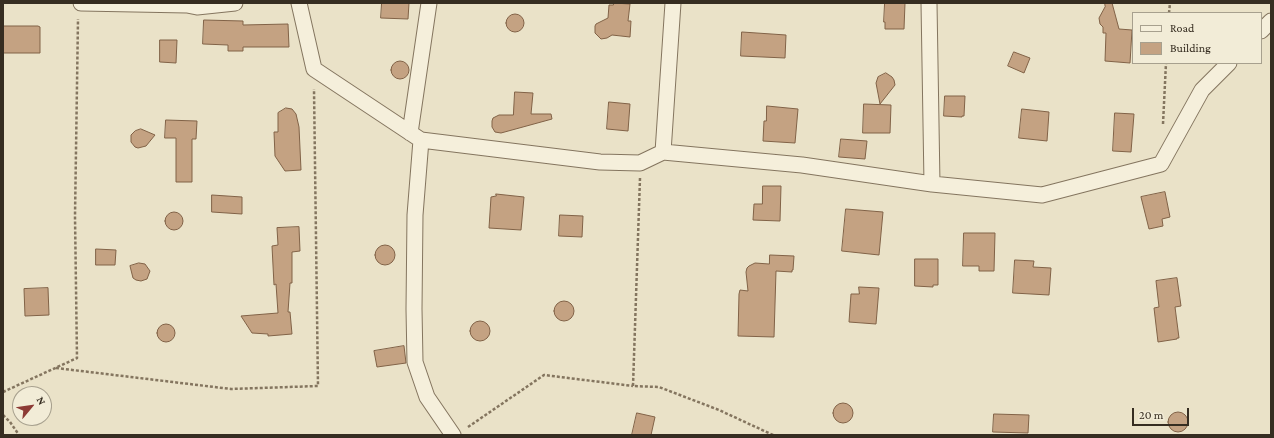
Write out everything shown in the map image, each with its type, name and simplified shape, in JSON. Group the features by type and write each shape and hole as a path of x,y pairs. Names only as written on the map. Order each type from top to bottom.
{"street":[{"path":"81,3 187,4 197,7 235,3"},
{"path":"299,3 314,69 415,137 600,162 640,164 663,152 802,165 932,184 1042,195 1161,164 1202,90 1228,64"},
{"path":"429,3 415,137 415,362 427,397 458,433"},
{"path":"663,152 673,3"},
{"path":"929,3 932,184"},
{"path":"1262,30 1271,21"}],"path":[{"path":"3,392 77,358 75,216 78,19"},
{"path":"1163,125 1166,64"},
{"path":"56,368 231,389 318,386 314,69"},
{"path":"633,386 640,164"},
{"path":"458,433 544,375 633,386 659,387 719,410 773,435"},
{"path":"3,416 10,422 19,435"}],"building":[{"path":"382,3 409,3 408,19 381,18"},
{"path":"614,3 630,4 628,21 631,21 630,37 612,35 601,39 595,33 595,26 608,18 609,5 613,5"},
{"path":"885,3 905,3 904,29 885,29"},
{"path":"1105,3 1112,3 1119,29 1132,30 1130,63 1105,61 1106,33 1103,33 1103,27 1100,24 1099,18 1105,7"},
{"path":"511,14 519,14 524,19 522,30 519,32 511,32 506,27 506,19"},
{"path":"204,20 243,21 243,25 288,24 289,47 243,47 243,51 228,51 228,45 203,44"},
{"path":"3,26 40,27 40,53 3,53"},
{"path":"742,32 786,35 785,58 741,56"},
{"path":"160,40 177,40 176,63 160,62"},
{"path":"1014,52 1030,58 1024,73 1008,66"},
{"path":"396,61 404,61 409,66 407,77 404,79 396,79 391,74 391,66"},
{"path":"886,73 892,77 895,85 880,104 876,83 878,77"},
{"path":"515,92 533,93 531,114 551,114 552,119 501,133 495,132 492,127 493,118 499,115 513,115"},
{"path":"945,96 965,96 964,116 944,116"},
{"path":"609,102 630,104 628,131 607,129"},
{"path":"864,104 891,105 890,133 863,133"},
{"path":"767,106 798,109 795,143 763,141 764,121 766,121"},
{"path":"286,108 292,109 296,114 299,127 301,170 285,171 275,156 274,132 278,132 278,113"},
{"path":"1022,109 1049,112 1047,141 1019,138"},
{"path":"1115,113 1134,114 1131,152 1113,151"},
{"path":"166,120 197,121 196,139 192,139 192,182 176,182 176,138 165,138"},
{"path":"141,129 155,135 146,146 138,148 131,142 131,135 135,131"},
{"path":"841,139 867,141 865,159 839,157"},
{"path":"763,186 781,186 780,221 753,220 754,204 762,204"},
{"path":"1165,192 1170,217 1162,219 1163,226 1149,229 1141,197"},
{"path":"496,194 524,197 521,230 489,228 491,197 496,196"},
{"path":"212,195 242,197 242,214 212,212"},
{"path":"846,209 883,212 879,255 842,251"},
{"path":"170,212 178,212 183,217 181,228 178,230 170,230 165,225 165,217"},
{"path":"560,215 583,216 582,237 559,236"},
{"path":"299,227 300,251 292,252 292,283 290,283 288,312 290,312 292,334 268,336 268,334 252,333 241,316 278,313 276,284 274,285 272,246 278,245 277,228"},
{"path":"964,233 995,233 994,271 979,271 979,266 963,266"},
{"path":"385,245 392,248 395,255 392,262 385,265 378,262 375,255 378,248"},
{"path":"96,249 116,250 115,265 96,265"},
{"path":"770,255 794,256 792,272 776,271 774,337 738,336 739,294 740,290 748,291 747,268 755,263 769,264"},
{"path":"915,259 938,259 938,285 933,285 933,287 915,286"},
{"path":"1015,260 1034,261 1033,267 1051,268 1049,295 1013,293"},
{"path":"139,263 145,264 150,271 147,279 141,281 133,278 130,266"},
{"path":"1177,278 1181,306 1175,307 1179,338 1158,342 1154,308 1159,307 1156,281"},
{"path":"859,287 879,288 876,324 849,322 851,294 859,294"},
{"path":"48,288 49,315 25,316 24,289"},
{"path":"564,301 571,304 574,311 571,318 564,321 557,318 554,311 557,304"},
{"path":"480,321 487,324 490,331 487,338 480,341 473,338 470,331 473,324"},
{"path":"162,324 170,324 175,329 173,340 170,342 162,342 157,337 157,329"},
{"path":"404,346 406,363 377,367 374,351"},
{"path":"843,403 850,406 853,413 850,420 843,423 836,420 833,413 836,406"},
{"path":"1178,412 1185,415 1188,422 1185,429 1178,432 1171,429 1168,422 1171,415"},
{"path":"637,413 655,417 651,435 632,435"},
{"path":"994,414 1029,415 1028,433 993,432"}]}
